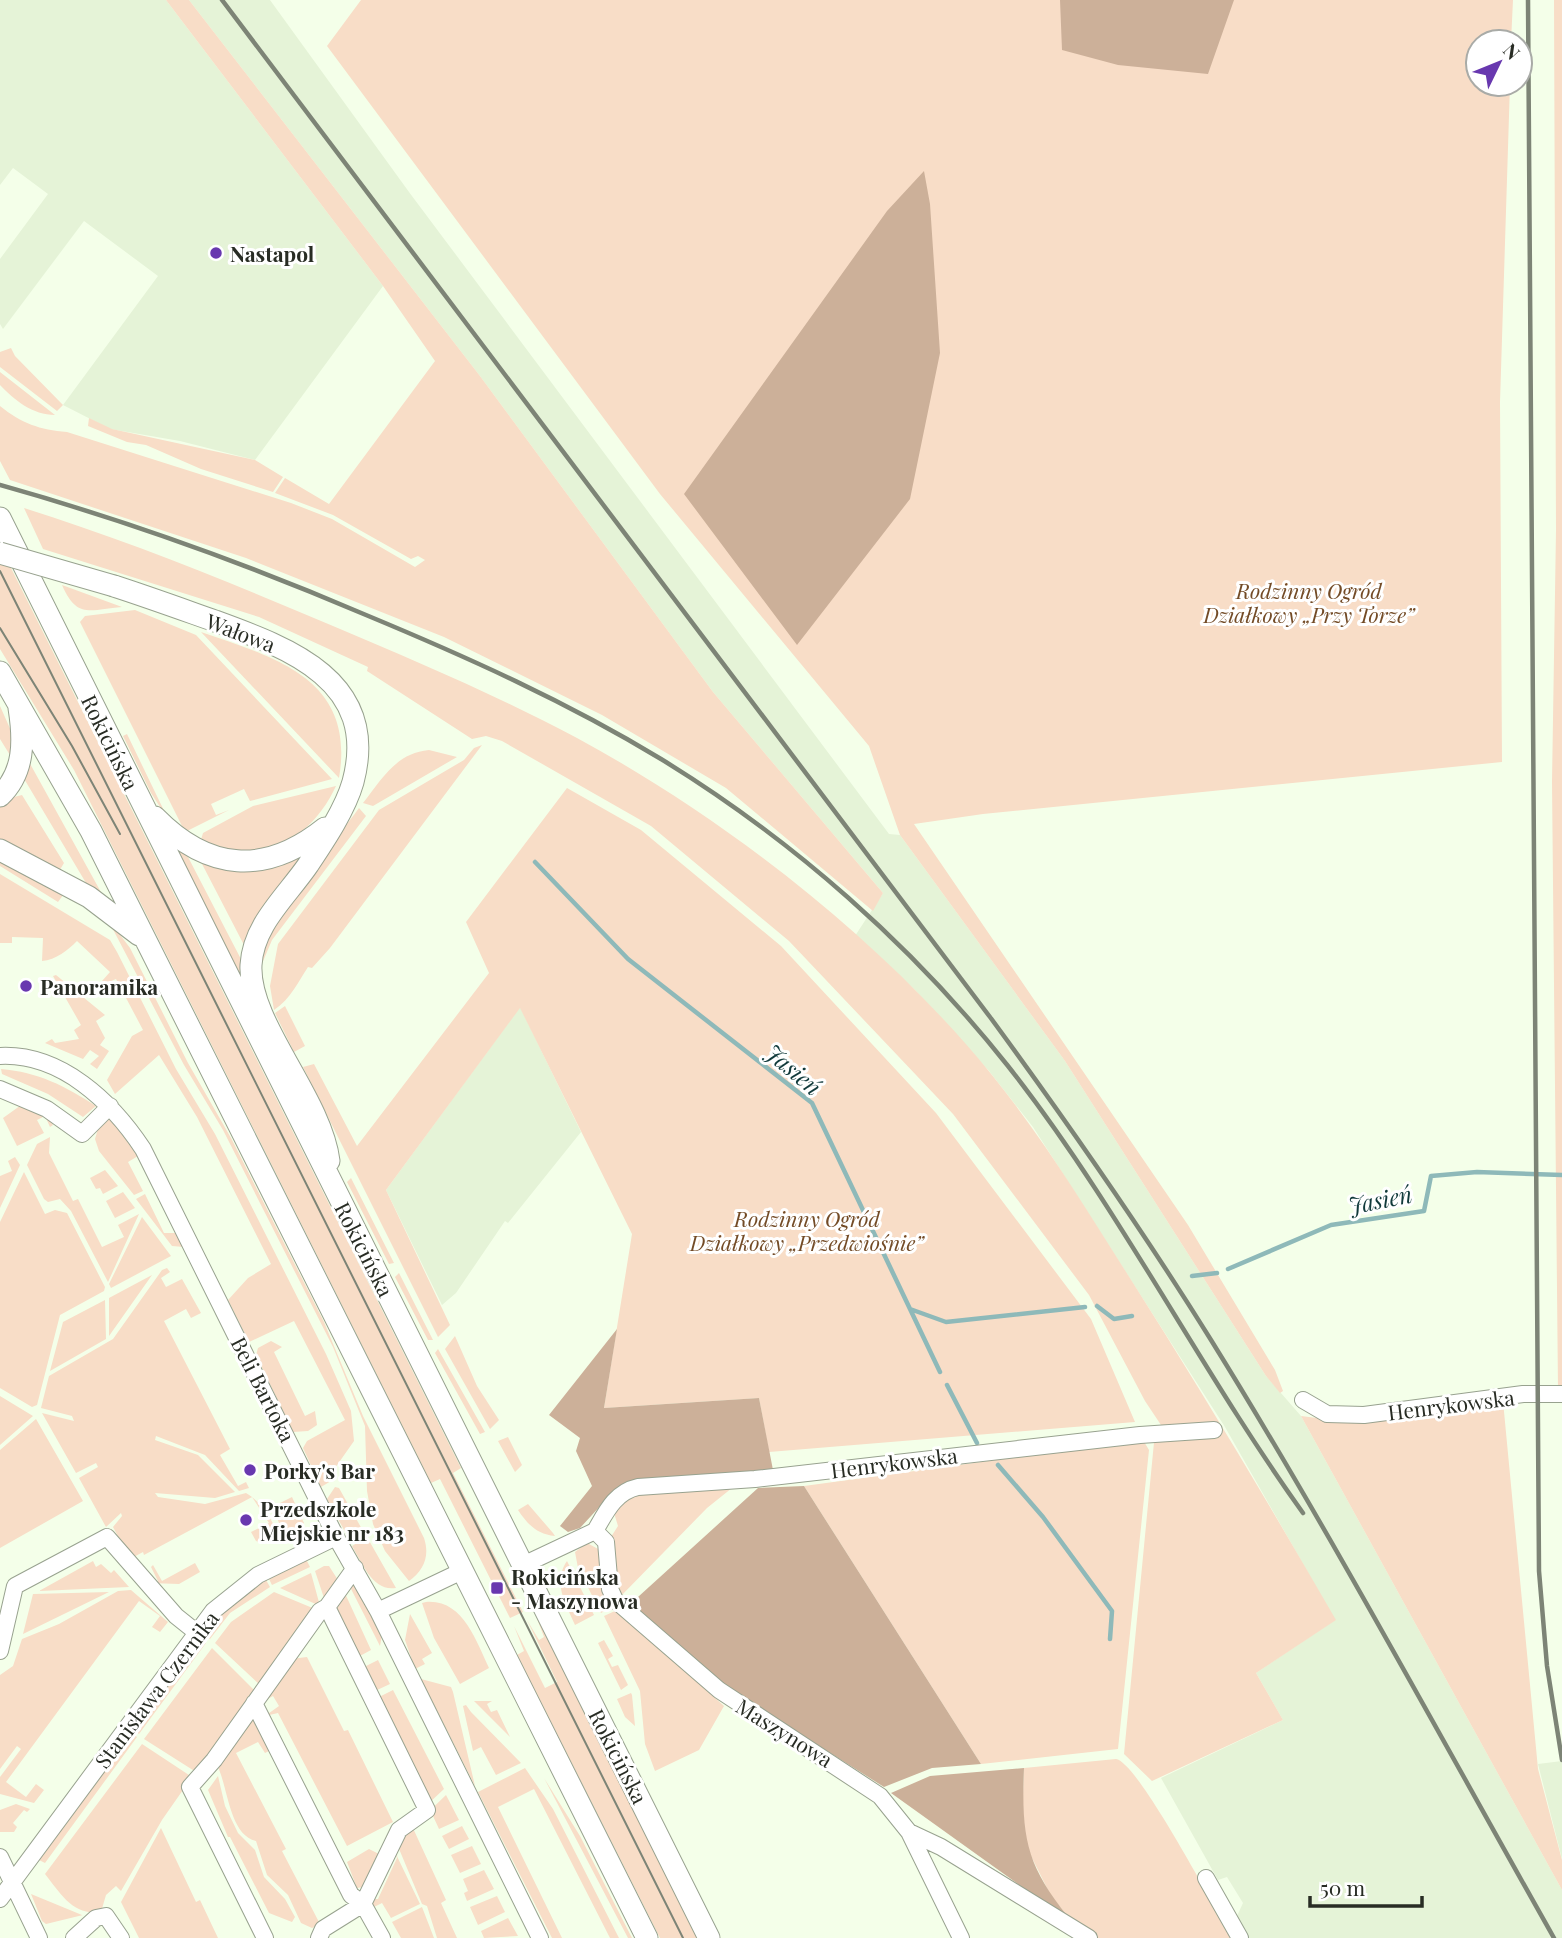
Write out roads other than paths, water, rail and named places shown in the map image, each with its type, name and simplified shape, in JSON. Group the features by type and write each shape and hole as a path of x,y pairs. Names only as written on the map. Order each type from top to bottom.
{"main road":[{"name":"Rokicińska","path":"0,518 709,1938"},
{"name":"Wałowa","path":"0,553 114,586 277,645 301,656 325,675 346,706 356,742 353,781 309,864 261,929 251,966 258,1003 325,1138 332,1184"},
{"path":"0,672 91,831 647,1938"},
{"path":"0,796 13,780 22,757 21,721 16,696"},
{"path":"138,796 178,839 202,853 230,861 259,861 287,852 310,840 334,820"},
{"path":"0,850 89,897 146,941"}],"street":[{"name":"Beli Bartoka","path":"0,1056 33,1060 68,1074 110,1106 125,1121 143,1149 336,1537 378,1611 540,1938"},
{"path":"0,1089 47,1109 82,1134 110,1106"},
{"name":"Henrykowska","path":"1303,1400 1327,1414 1364,1415 1523,1394 1562,1394"},
{"name":"Henrykowska","path":"594,1531 612,1502 630,1489 638,1487 755,1479 1140,1435 1214,1430"},
{"path":"523,1565 594,1531"},
{"name":"Maszynowa","path":"594,1531 606,1542 610,1589 621,1607 719,1690 880,1796 909,1832 941,1847 1089,1938"},
{"path":"0,1651 15,1586 107,1537 176,1616 196,1632"},
{"name":"Stanisława Czernika","path":"0,1899 213,1611 242,1586 336,1537"},
{"path":"265,1938 190,1787 214,1760 320,1611 327,1607 355,1568"},
{"path":"378,1611 462,1571"},
{"path":"319,1938 323,1929 363,1904 399,1830 427,1810 327,1607"},
{"path":"254,1703 348,1890 363,1904 382,1938"},
{"path":"909,1832 961,1938"},
{"path":"0,1857 39,1938"},
{"path":"1206,1878 1240,1938"},
{"path":"74,1938 96,1918 106,1916 121,1938"}],"waterway":[{"name":"Jasień","path":"535,862 628,959 812,1103 940,1372"},
{"name":"Jasień","path":"1228,1269 1331,1225 1424,1211 1431,1176 1477,1172 1562,1175"},
{"path":"1192,1276 1217,1273"},
{"path":"1097,1306 1114,1319 1132,1316"},
{"path":"910,1309 946,1322 1085,1307"},
{"path":"947,1385 977,1443"},
{"path":"998,1465 1043,1517 1112,1611 1110,1639"}],"tram line":[{"path":"0,571 683,1938"},
{"path":"0,628 72,746 120,834"}],"railway":[{"path":"222,0 990,1017 1104,1176 1256,1413 1386,1637 1554,1938"},
{"path":"1528,0 1539,1571 1547,1666 1562,1760"},
{"path":"0,485 139,528 231,561 321,596 479,664 553,699 661,759 710,790 803,860 891,937 932,978 1008,1066 1123,1231 1229,1402 1303,1513"}],"place":[{"name":"Nastapol","path":"216,253"},
{"name":"Panoramika","path":"26,986"},
{"name":"Porky's Bar","path":"250,1470"},
{"name":"Przedszkole Miejskie nr 183","path":"246,1520"},
{"name":"Rokicińska - Maszynowa","path":"497,1588"}],"park label":[{"name":"Rodzinny Ogród Działkowy „Przy Torze”","path":"1309,602"},
{"name":"Rodzinny Ogród Działkowy „Przedwiośnie”","path":"807,1230"}]}
